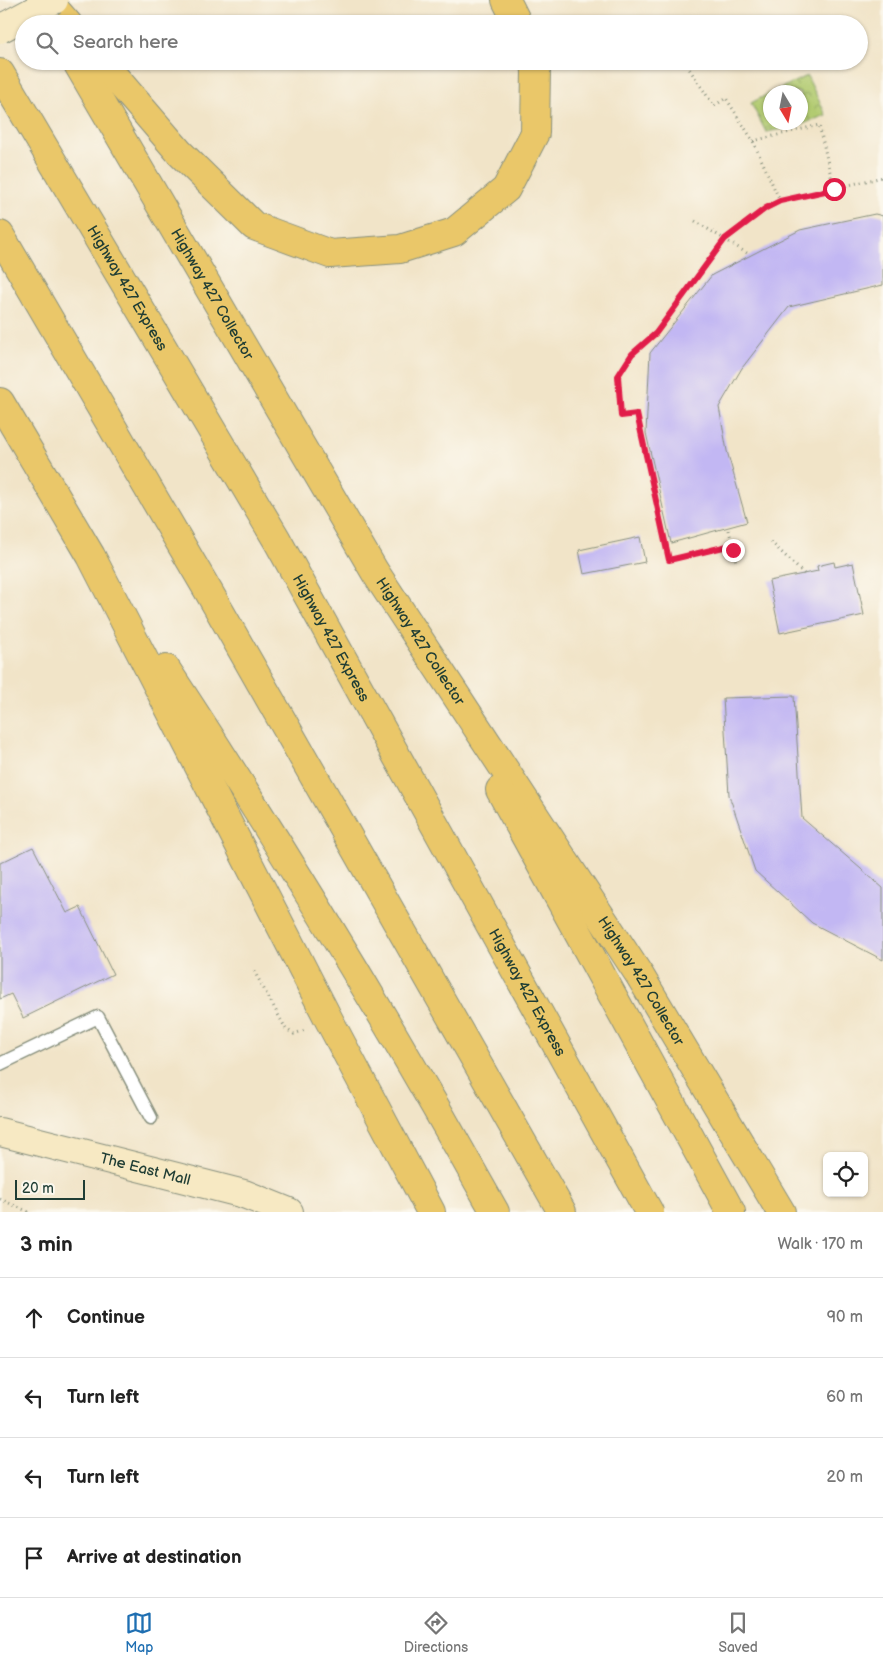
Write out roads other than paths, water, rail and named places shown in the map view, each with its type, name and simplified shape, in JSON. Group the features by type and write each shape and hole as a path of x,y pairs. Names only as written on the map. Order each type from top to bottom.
{"highway":[{"path":"40,0 49,15"},
{"path":"48,0 60,15"},
{"path":"506,0 514,15"},
{"name":"Highway 427 Collector","path":"81,70 375,572 640,976 781,1212"},
{"path":"109,70 180,153 254,226 330,254 400,249 454,232 506,189 535,133 536,70"},
{"name":"Highway 427 Express","path":"0,73 278,540 648,1212"},
{"path":"0,235 220,611 562,1212"},
{"path":"0,402 91,556 227,762 287,858 432,1100 495,1212"},
{"path":"91,556 329,1020 431,1212"},
{"path":"375,572 544,870 731,1212"}],"main road":[{"path":"26,15 54,0"},
{"path":"0,29 15,21"},
{"name":"The East Mall","path":"0,1132 244,1194 289,1212"}],"lane":[{"path":"0,1064 98,1017 151,1118"}]}
